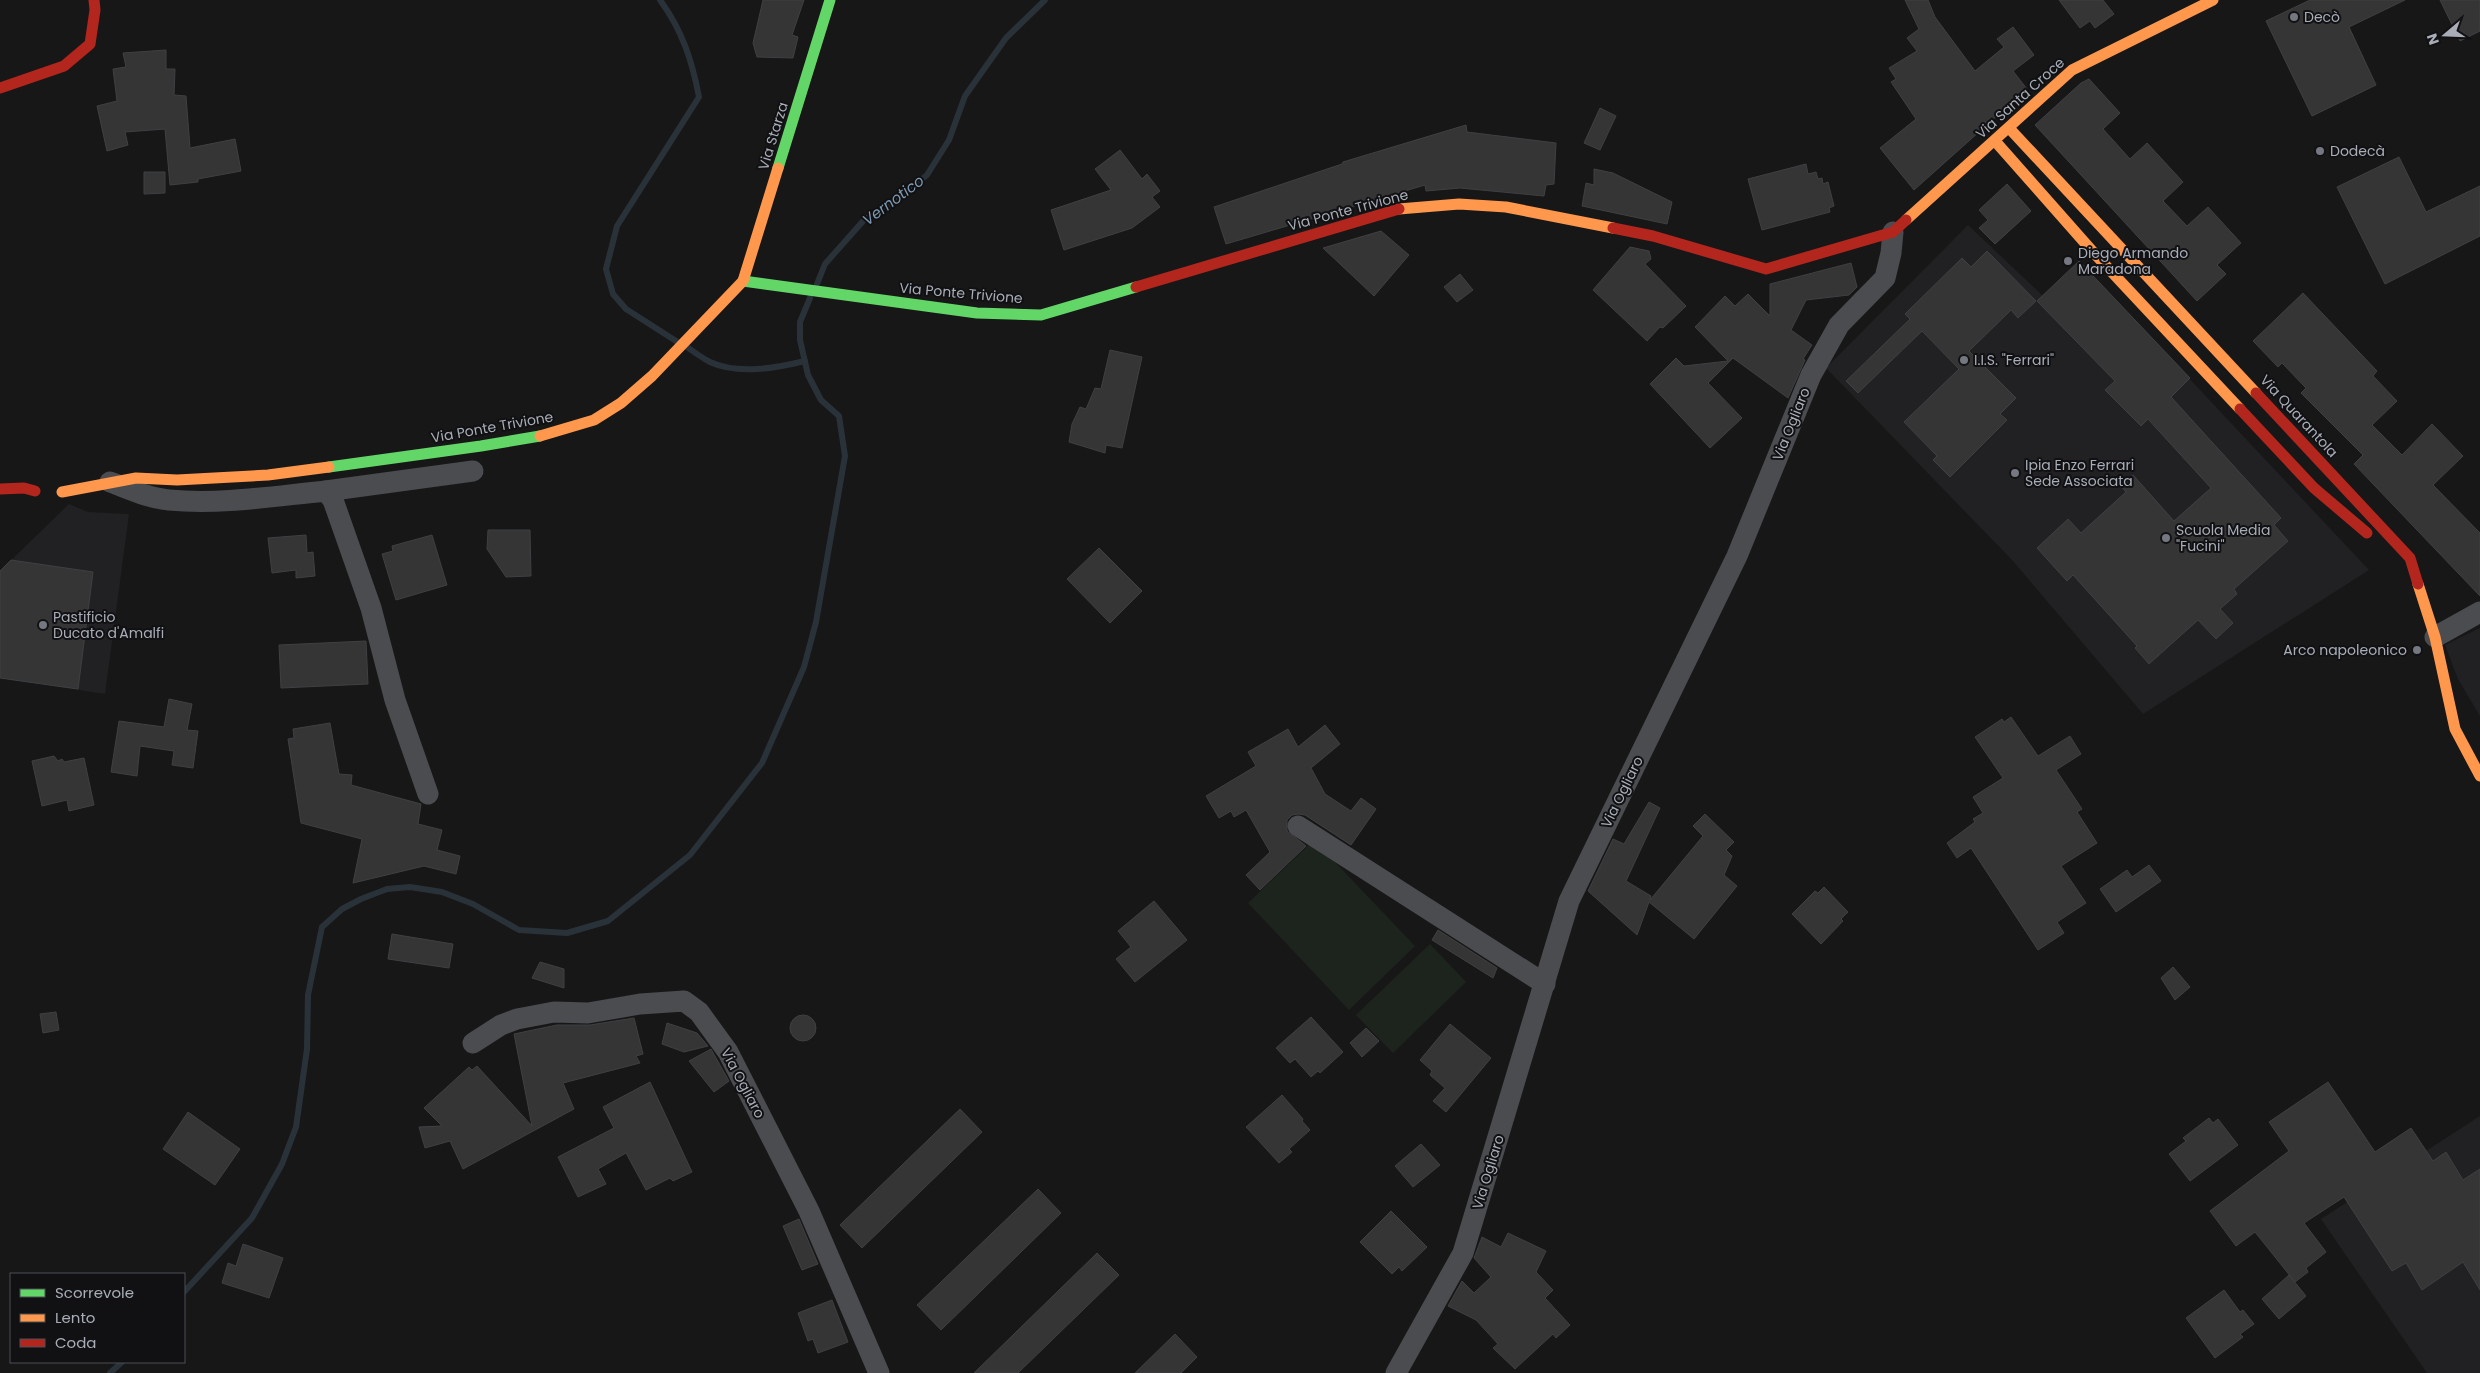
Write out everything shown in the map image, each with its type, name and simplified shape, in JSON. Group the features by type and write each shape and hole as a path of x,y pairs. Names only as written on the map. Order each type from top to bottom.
{"street":[{"path":"0,88 64,66 90,44 94,0"},
{"name":"Via Starza","path":"744,281 830,0"},
{"name":"Via Santa Croce","path":"1893,232 2072,70 2212,0"},
{"name":"Via Quarantola","path":"2009,128 2410,558 2435,637 2455,729 2480,776"},
{"path":"1995,141 2100,259 2297,471 2314,488 2371,536 2400,547"},
{"name":"Via Ponte Trivione","path":"62,492 136,478 177,480 268,475 481,446 538,436 594,420 621,403 652,376 744,281 977,313 1042,315 1403,208 1459,204 1506,207 1653,236 1766,269 1893,232"},
{"name":"Via Ogliaro","path":"1396,1373 1463,1253 1569,901 1737,556 1811,375 1839,325 1884,278 1891,253 1893,232"},
{"path":"2297,471 2314,454"},
{"path":"110,482 140,494 169,500 228,500 326,491 473,472"},
{"path":"0,489 24,488 35,491"},
{"path":"326,491 333,500 371,608 396,700 428,794"},
{"path":"2435,637 2480,612"},
{"path":"1298,826 1545,984"},
{"name":"Via Ogliaro","path":"474,1043 501,1025 517,1019 554,1012 588,1013 640,1004 684,1001 699,1012 728,1052 809,1210 879,1373"}],"shaded area":[{"path":"1968,225 2043,296 2079,261 2369,570 2143,714 2012,560 1826,368"},
{"path":"69,504 88,512 129,514 105,694 0,678 0,571"},
{"path":"2480,628 2480,716 2458,679 2445,645"},
{"path":"1314,840 1415,946 1349,1010 1248,903"},
{"path":"1430,944 1466,982 1393,1053 1356,1015"},
{"path":"2480,1116 2480,1373 2427,1373 2321,1219"}],"building":[{"path":"763,0 804,0 792,35 798,37 793,58 757,57 753,43"},
{"path":"1905,0 1928,0 1935,17 1975,71 2004,47 1997,39 2013,27 2034,55 2013,71 2027,89 1914,190 1880,148 1916,119 1891,82 1896,79 1889,68 1917,51 1907,38 1919,29"},
{"path":"2059,0 2103,0 2114,14 2095,28 2090,21 2080,28"},
{"path":"2310,0 2405,0 2349,27 2376,85 2312,116 2266,21"},
{"path":"2440,0 2480,0 2480,31 2460,41"},
{"path":"166,50 166,69 175,69 174,95 186,96 190,148 235,139 241,171 198,179 198,182 170,185 165,129 125,132 128,145 107,151 97,106 117,101 113,69 126,67 123,53"},
{"path":"2089,79 2120,113 2103,129 2130,159 2147,143 2183,182 2163,201 2187,226 2208,207 2241,243 2217,265 2226,274 2197,301 2035,125 2081,83"},
{"path":"1600,108 1616,116 1600,150 1584,143"},
{"path":"1466,125 1467,132 1556,143 1554,184 1546,185 1544,196 1460,188 1426,191 1425,185 1226,244 1214,207 1342,164 1343,162"},
{"path":"1120,150 1142,179 1147,174 1160,191 1152,197 1160,207 1132,228 1064,250 1051,210 1111,190 1095,169"},
{"path":"2399,157 2426,212 2480,186 2480,236 2385,284 2337,187"},
{"path":"1806,164 1808,174 1816,172 1818,179 1822,178 1823,184 1828,182 1834,206 1829,208 1830,212 1762,230 1748,179"},
{"path":"1594,169 1613,173 1672,202 1667,224 1582,206 1586,183 1594,185"},
{"path":"144,172 165,172 165,193 144,194"},
{"path":"2007,184 2031,211 1995,244 1979,228 1988,220 1979,210"},
{"path":"1381,231 1409,255 1374,296 1323,248"},
{"path":"1630,247 1649,251 1651,259 1645,264 1686,306 1663,328 1660,327 1647,341 1593,290"},
{"name":"I.I.S. \"Ferrari\"","path":"1987,251 2036,301 2018,318 2011,310 1969,351 2016,398 2000,414 2007,420 1950,477 1933,460 1937,456 1904,422 1959,369 1922,331 1858,393 1846,381 1910,319 1905,314 1962,258 1971,267"},
{"name":"Scuola Media \"Fucini\"","path":"2079,261 2190,378 2171,397 2281,518 2274,525 2288,541 2234,589 2237,594 2220,609 2233,623 2216,639 2198,620 2149,664 2135,648 2137,646 2073,575 2067,581 2037,548 2068,519 2081,533 2126,492 2121,486 2133,475 2174,521 2211,488 2148,419 2141,426 2105,390 2115,381 2037,301"},
{"path":"1851,263 1857,287 1849,295 1806,300 1791,330 1812,345 1803,359 1805,360 1788,398 1733,358 1708,383 1742,418 1710,448 1650,384 1676,358 1684,366 1728,361 1695,327 1725,296 1735,306 1748,294 1770,316 1770,284"},
{"path":"1460,274 1473,290 1457,302 1444,287"},
{"path":"2303,293 2377,371 2373,376 2397,401 2372,425 2402,455 2432,424 2463,456 2433,485 2480,533 2480,596 2354,464 2363,455 2301,393 2306,388 2282,363 2278,367 2253,341"},
{"path":"1110,350 1142,357 1122,448 1106,445 1105,453 1069,442 1072,424 1080,407 1086,409 1095,388 1101,389"},
{"path":"488,530 530,530 531,576 506,577 487,549"},
{"path":"306,535 307,553 313,552 315,576 296,578 296,570 272,573 268,538"},
{"path":"432,535 447,585 396,600 382,554 393,551 392,546"},
{"path":"1099,548 1142,591 1110,623 1067,579"},
{"name":"Pastificio Ducato d'Amalfi","path":"11,560 93,572 78,689 0,678 0,571"},
{"path":"366,641 368,684 281,688 279,645"},
{"path":"169,699 192,704 187,730 198,731 193,768 172,765 174,751 140,746 137,776 111,772 119,721 164,727"},
{"path":"2011,717 2038,756 2070,736 2081,754 2056,770 2082,809 2077,812 2097,843 2061,866 2086,903 2057,922 2064,933 2038,950 1971,848 1957,858 1947,843 1975,822 1973,819 1983,813 1973,797 2003,778 1975,737 2002,719 2004,722"},
{"path":"330,723 339,774 352,775 351,785 421,804 418,824 442,830 437,850 460,856 456,874 424,866 353,883 362,839 301,823 288,739 294,738 293,729"},
{"path":"1325,725 1340,744 1311,768 1325,794 1351,811 1361,798 1376,809 1351,845 1305,815 1292,815 1287,820 1287,831 1306,846 1260,890 1246,875 1270,852 1246,810 1234,817 1231,811 1219,818 1206,796 1256,766 1248,752 1288,729 1298,747"},
{"path":"54,756 58,761 62,759 64,762 84,758 94,805 69,811 67,800 42,806 32,761"},
{"path":"1649,802 1660,808 1626,881 1651,896 1650,900 1703,836 1693,826 1705,814 1734,842 1726,850 1732,856 1724,875 1737,886 1694,939 1649,902 1637,935 1588,891 1613,839 1624,844"},
{"path":"2149,865 2161,881 2116,912 2100,889 2127,870 2132,877"},
{"path":"1824,887 1848,912 1841,919 1843,921 1821,944 1792,914 1815,891 1818,893"},
{"path":"1154,901 1187,940 1135,982 1116,959 1131,947 1118,931"},
{"path":"1438,930 1497,968 1493,978 1432,940"},
{"path":"392,934 453,944 449,968 388,959"},
{"path":"540,962 564,969 564,988 532,978"},
{"path":"2173,967 2190,987 2175,1000 2161,978"},
{"path":"56,1012 59,1030 43,1033 40,1014"},
{"path":"803,1015 812,1019 816,1028 812,1037 803,1041 794,1037 790,1028 794,1019"},
{"path":"1311,1017 1343,1052 1320,1073 1318,1071 1311,1077 1295,1059 1290,1063 1276,1048"},
{"path":"634,1018 643,1054 636,1056 640,1063 563,1083 574,1109 463,1169 450,1141 425,1148 419,1127 442,1126 424,1108 469,1067 472,1070 477,1066 532,1126 514,1034 557,1025 590,1025"},
{"path":"667,1023 697,1033 708,1046 684,1052 662,1044"},
{"path":"1450,1024 1491,1058 1446,1112 1433,1101 1445,1088 1430,1075 1432,1071 1420,1060"},
{"path":"1366,1028 1379,1041 1362,1057 1350,1043"},
{"path":"711,1049 729,1081 714,1092 689,1061"},
{"path":"650,1082 692,1172 673,1181 670,1178 646,1190 626,1153 598,1169 606,1184 578,1197 558,1157 614,1128 603,1107"},
{"path":"2328,1082 2375,1152 2411,1128 2433,1161 2446,1152 2463,1180 2480,1169 2480,1290 2463,1262 2422,1290 2406,1263 2392,1271 2344,1197 2304,1223 2326,1252 2306,1268 2308,1272 2295,1282 2255,1232 2236,1246 2210,1211 2289,1151 2269,1122"},
{"path":"1282,1095 1310,1130 1289,1149 1292,1152 1279,1163 1246,1127"},
{"path":"960,1109 982,1132 862,1248 840,1225"},
{"path":"188,1112 240,1149 215,1185 163,1149"},
{"path":"2209,1118 2213,1123 2218,1119 2238,1145 2190,1181 2169,1154 2186,1141 2183,1138"},
{"path":"1421,1144 1440,1165 1413,1187 1395,1166"},
{"path":"1038,1189 1061,1213 941,1330 917,1305"},
{"path":"1391,1211 1427,1247 1402,1271 1399,1267 1392,1274 1360,1242"},
{"path":"799,1219 818,1264 802,1270 783,1226"},
{"path":"1508,1233 1546,1251 1536,1272 1553,1290 1545,1298 1570,1325 1556,1338 1553,1334 1515,1369 1493,1348 1498,1344 1476,1320 1448,1306 1462,1281 1474,1293 1491,1277 1474,1258 1482,1237 1501,1247"},
{"path":"243,1244 283,1258 269,1298 222,1283 228,1263 236,1266"},
{"path":"1097,1253 1119,1275 1018,1373 974,1373"},
{"path":"2289,1275 2306,1296 2279,1319 2262,1299"},
{"path":"2224,1290 2240,1312 2243,1310 2254,1324 2240,1334 2243,1337 2215,1358 2186,1318"},
{"path":"832,1300 848,1342 818,1353 813,1339 808,1341 798,1313"},
{"path":"1175,1334 1197,1357 1181,1373 1135,1373"}],"waterway":[{"path":"660,0 668,11 685,46 699,97 617,226 606,269 613,294 626,309 676,341"},
{"name":"Vernotico","path":"817,284 825,264 864,220 898,199 927,175 949,140 965,96 1006,38 1045,0"},
{"path":"185,1291 252,1218 282,1164 296,1127 307,1049 308,995 322,927 342,909 361,899 387,889 410,887 442,892 473,904 519,930 567,933 608,921 690,855 762,763 804,667 816,622 845,456 839,416 821,400 808,375 800,340 800,322 810,298"},
{"path":"687,347 710,362 733,368 770,368 805,361"},
{"path":"110,1373 121,1363"}],"traffic: fast":[{"path":"778,168 830,0"},
{"path":"743,281 977,313 1041,315 1136,287"},
{"path":"329,467 540,436"}],"traffic: slow":[{"path":"1906,220 2072,70 2213,0"},
{"path":"2009,128 2256,393"},
{"path":"1995,141 2093,252 2240,409"},
{"path":"540,436 594,420 621,403 652,376 743,281 778,168"},
{"path":"1399,209 1459,204 1506,207 1613,228"},
{"path":"62,492 136,478 177,480 268,475 329,467"},
{"path":"2418,584 2435,637 2455,729 2480,776"}],"traffic: jam":[{"path":"0,88 64,66 90,44 95,10 94,0"},
{"path":"1136,287 1399,209"},
{"path":"1613,228 1653,236 1766,269 1893,232 1906,220"},
{"path":"2256,393 2410,558 2418,584"},
{"path":"2240,409 2314,488 2367,533"},
{"path":"0,489 24,488 35,491"}],"place":[{"name":"Decò","path":"2294,17"},
{"name":"Dodecà","path":"2320,151"},
{"name":"Diego Armando Maradona","path":"2068,261"},
{"name":"I.I.S. \"Ferrari\"","path":"1964,360"},
{"name":"Ipia Enzo Ferrari Sede Associata","path":"2015,473"},
{"name":"Scuola Media \"Fucini\"","path":"2166,538"},
{"name":"Pastificio Ducato d'Amalfi","path":"43,625"},
{"name":"Arco napoleonico","path":"2417,650"}]}
